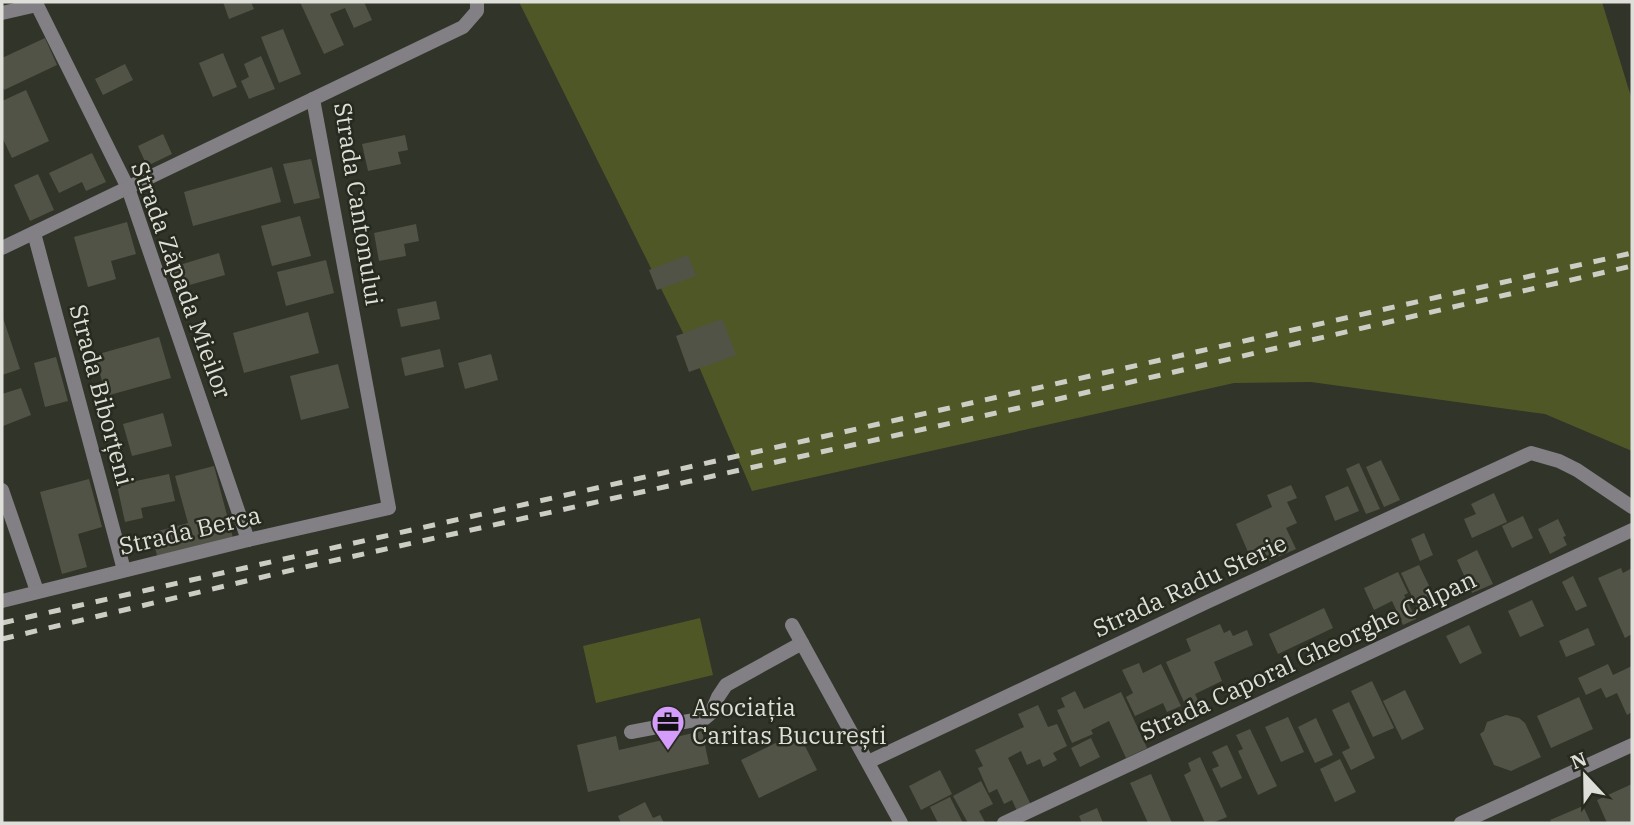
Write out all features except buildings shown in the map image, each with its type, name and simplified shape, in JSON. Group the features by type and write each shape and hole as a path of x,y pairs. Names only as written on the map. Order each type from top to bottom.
{"street":[{"name":"Strada Cantonului","path":"389,508 313,99 463,27 477,11 477,2"},
{"name":"Strada Zăpada Mieilor","path":"2,13 37,5 128,188 248,540"},
{"path":"2,248 313,99"},
{"name":"Strada Biborțeni","path":"34,233 124,570"},
{"name":"Strada Radu Sterie","path":"868,762 1531,453 1559,461 1577,470 1632,507"},
{"path":"2,490 37,592"},
{"name":"Strada Berca","path":"2,601 389,508"},
{"name":"Strada Caporal Gheorghe Calpan","path":"1004,823 1632,530"},
{"path":"792,625 901,823"},
{"path":"631,732 705,718 711,713 726,685 802,643"},
{"path":"1461,823 1632,745"}],"green space":[{"path":"519,2 1602,2 1632,100 1632,451 1545,414 1311,382 1234,383 752,491 694,355"},
{"path":"700,618 713,675 596,703 583,646"}],"railway":[{"path":"2,623 1632,253"},
{"path":"2,639 305,567 1041,403 1632,266"}],"place":[{"name":"Asociația Caritas București","path":"668,752"}]}
